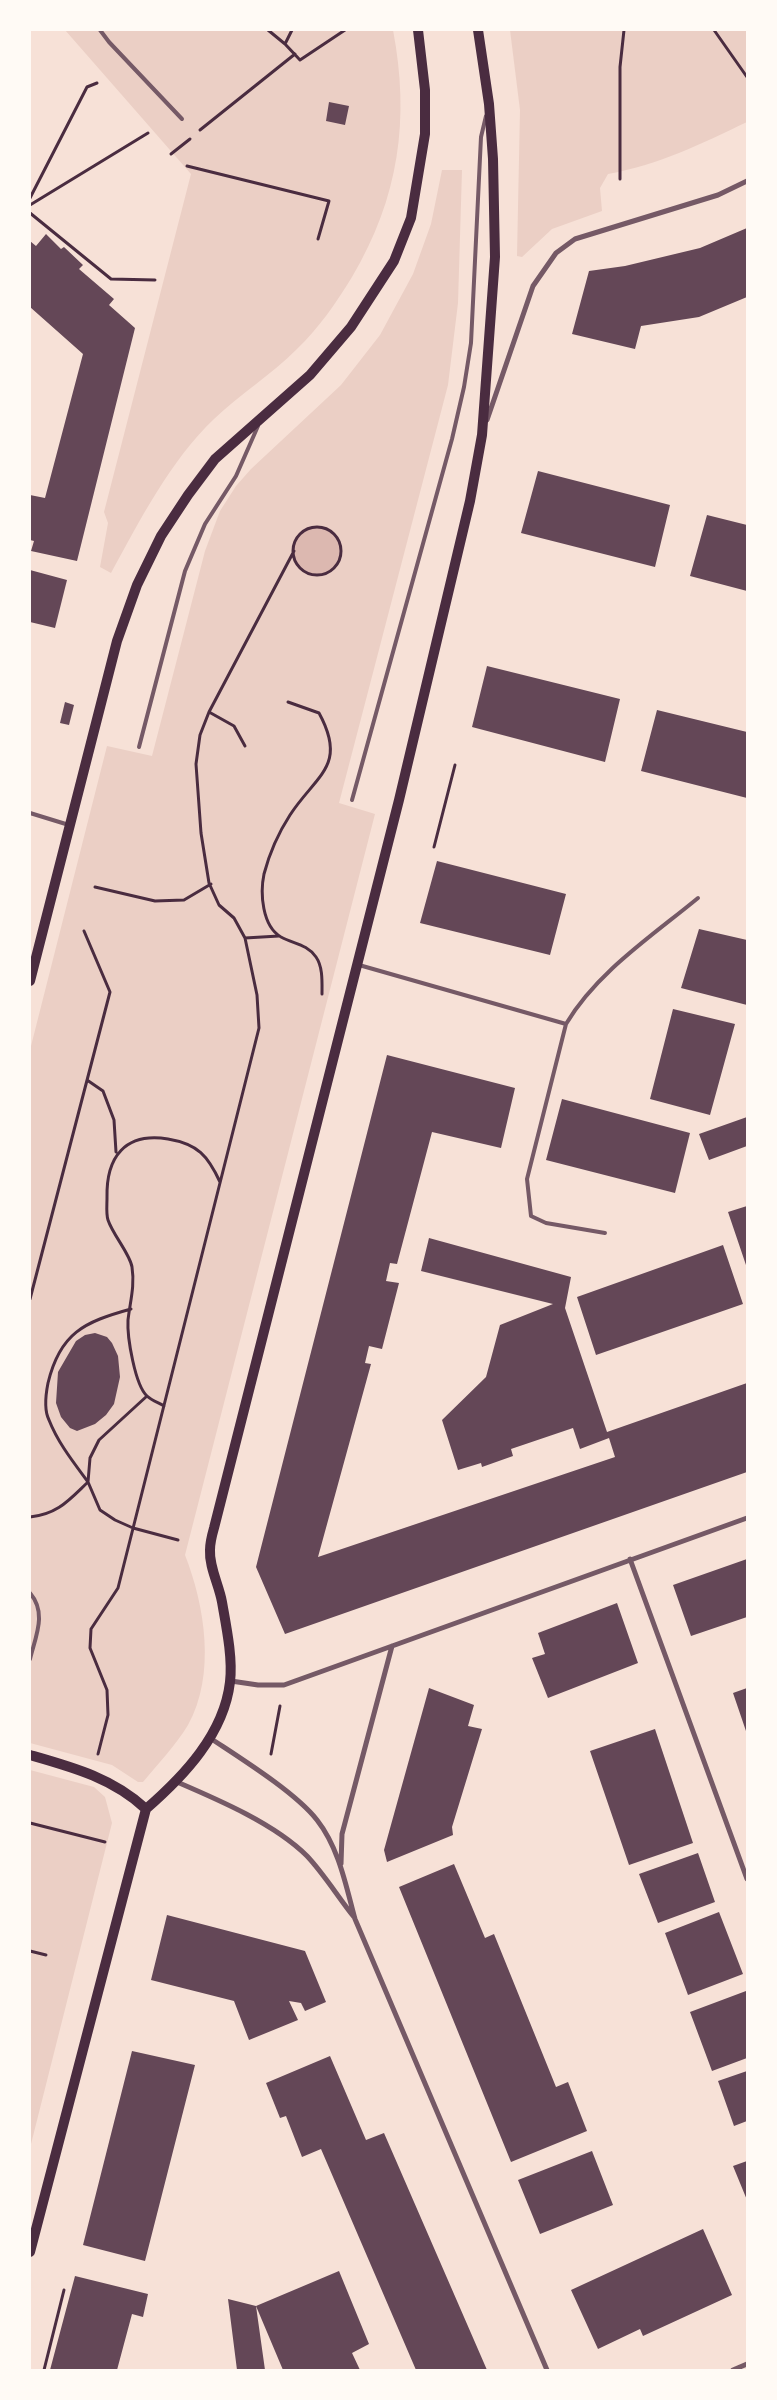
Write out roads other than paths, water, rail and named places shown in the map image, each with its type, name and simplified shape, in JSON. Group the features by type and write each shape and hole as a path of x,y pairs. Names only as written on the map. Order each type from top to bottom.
{"main road":[{"path":"30,980 71,825 116,641 136,585 161,536 188,495 215,460 310,376 345,334 373,296 394,261 410,218 425,134 425,90 418,30"},
{"path":"30,2252 146,1809 177,1782 210,1738 224,1706 231,1681 228,1637 222,1600 210,1551 211,1543 357,964 470,501 482,435 495,257 493,160 489,104 478,30"},
{"path":"30,1755 92,1773 131,1795 146,1809"}],"street":[{"path":"482,435 534,286 556,253 575,239 718,196 747,181"},
{"path":"231,1681 258,1685 284,1685 747,1518"},
{"path":"630,1559 747,1879"},
{"path":"341,1867 342,1834 392,1646"},
{"path":"210,1738 302,1804 317,1820 341,1867 355,1919 547,2370"},
{"path":"177,1782 230,1805 288,1840 307,1856 355,1919"},
{"path":"733,2370 747,2364"}],"lane":[{"path":"100,30 109,42 182,119"},
{"path":"352,800 452,439 464,387 470,343 480,137 489,104"},
{"path":"140,747 185,571 205,524 236,476 262,417"},
{"path":"30,813 71,825"},
{"path":"605,1233 546,1223 531,1216 527,1179 566,1024 579,1002 613,968 698,898"},
{"path":"357,964 566,1024"},
{"path":"30,1592 39,1605 39,1624 30,1659"}]}
